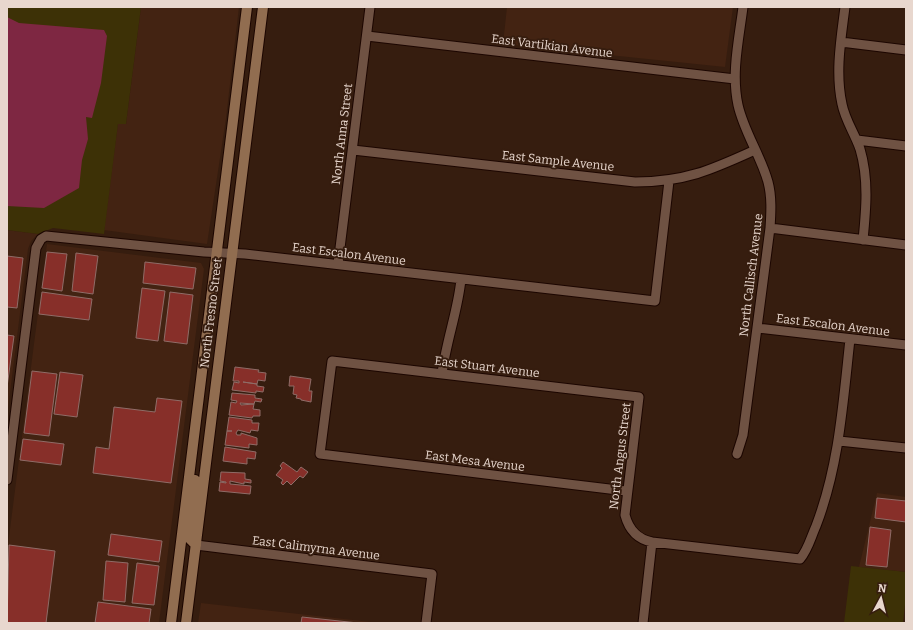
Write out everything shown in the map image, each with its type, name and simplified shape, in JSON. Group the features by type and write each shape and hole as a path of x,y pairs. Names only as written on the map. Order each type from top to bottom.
{"main road":[{"name":"North Fresno Street","path":"171,623 247,7"},
{"path":"257,7 257,18 261,27"},
{"name":"North Fresno Street","path":"186,623 263,7"},
{"path":"191,458 195,461 196,468 190,539 196,545"}],"street":[{"name":"North Anna Street","path":"338,264 370,7"},
{"name":"North Callisch Avenue","path":"737,454 743,435 770,228 771,206 768,183 738,106 735,79 743,7"},
{"path":"845,7 839,77 842,106 857,140 864,164 866,188 863,240"},
{"name":"East Vartikian Avenue","path":"367,36 735,79"},
{"path":"841,42 906,50"},
{"path":"857,140 906,146"},
{"name":"East Sample Avenue","path":"353,150 635,182 669,182 714,169 755,150"},
{"name":"East Escalon Avenue","path":"7,480 36,248 41,239 52,236 217,253 232,253 655,301 669,182"},
{"path":"770,228 906,245"},
{"path":"442,374 446,349 456,311 461,279"},
{"name":"East Escalon Avenue","path":"757,328 906,345"},
{"path":"643,623 652,542 800,559 804,555 832,478 839,441 850,339"},
{"name":"East Stuart Avenue","path":"320,454 332,361 639,397"},
{"name":"North Angus Street","path":"639,397 626,491 625,515 627,522 635,535 641,539 652,542"},
{"path":"839,441 906,448"},
{"name":"East Mesa Avenue","path":"320,454 626,491"},
{"name":"East Calimyrna Avenue","path":"196,545 432,574 426,623"}],"shaded area":[{"path":"7,7 141,7 126,124 118,124 104,234 53,228 38,234 7,230"},
{"path":"141,7 239,7 226,118 207,244 104,230 118,123 126,124"},
{"path":"507,7 733,7 725,67 503,44"},
{"path":"7,17 19,23 104,30 107,36 101,83 92,118 86,117 88,139 82,160 79,188 44,208 7,206"},
{"path":"7,230 38,234 31,241 28,249 7,417"},
{"path":"47,244 201,263 204,269 159,623 7,623 7,552"},
{"path":"877,493 906,497 906,572 859,567"},
{"path":"851,566 906,572 906,596 903,623 844,623"},
{"path":"201,603 371,622 198,623"}],"building":[{"path":"47,252 67,254 62,291 42,288"},
{"path":"76,253 98,256 93,294 72,291"},
{"path":"7,256 23,258 17,308 7,307"},
{"path":"145,262 196,268 193,289 143,283"},
{"path":"142,288 165,291 158,341 136,338"},
{"path":"42,292 92,299 89,320 39,314"},
{"path":"170,292 193,295 187,344 164,341"},
{"path":"7,335 14,336 7,387"},
{"path":"235,367 259,370 258,372 266,373 265,381 258,380 257,384 257,386 264,387 263,392 256,391 256,393 232,390 234,382 239,383 239,381 233,381"},
{"path":"32,371 57,374 49,436 24,433"},
{"path":"60,372 83,375 77,417 54,414"},
{"path":"290,376 311,379 309,391 312,391 311,402 296,398 297,395 293,394 294,386 289,386"},
{"path":"232,393 255,395 255,398 262,399 261,402 255,401 253,409 260,410 260,416 253,416 252,418 229,415 231,402 236,403 237,401 231,400","holes":["240,403 254,404 241,405"]},
{"path":"157,398 182,401 171,483 93,473 96,447 109,449 114,407 155,412"},
{"path":"229,417 252,420 252,423 259,423 258,431 251,430 250,433 238,430 236,433 237,435 241,435 241,433 257,438 257,445 249,444 249,448 225,445"},
{"path":"23,439 64,444 61,465 20,460"},
{"path":"225,447 256,452 255,459 247,458 247,464 223,461"},
{"path":"283,462 297,472 301,467 308,472 303,478 300,476 291,485 287,481 283,485 281,483 283,480 276,475 282,468 280,466"},
{"path":"221,472 245,473 245,479 251,480 251,483 244,482 244,484 230,481 230,484 251,486 250,494 219,491 220,482 226,483 220,481"},
{"path":"877,498 906,501 906,522 875,518"},
{"path":"870,527 891,530 887,567 866,565"},
{"path":"111,534 162,541 159,562 108,555"},
{"path":"9,545 55,551 46,623 7,623"},
{"path":"106,561 128,563 125,602 103,600"},
{"path":"137,563 159,566 154,605 132,603"},
{"path":"98,602 151,609 149,623 95,623"},
{"path":"302,617 358,623 301,623"}]}
